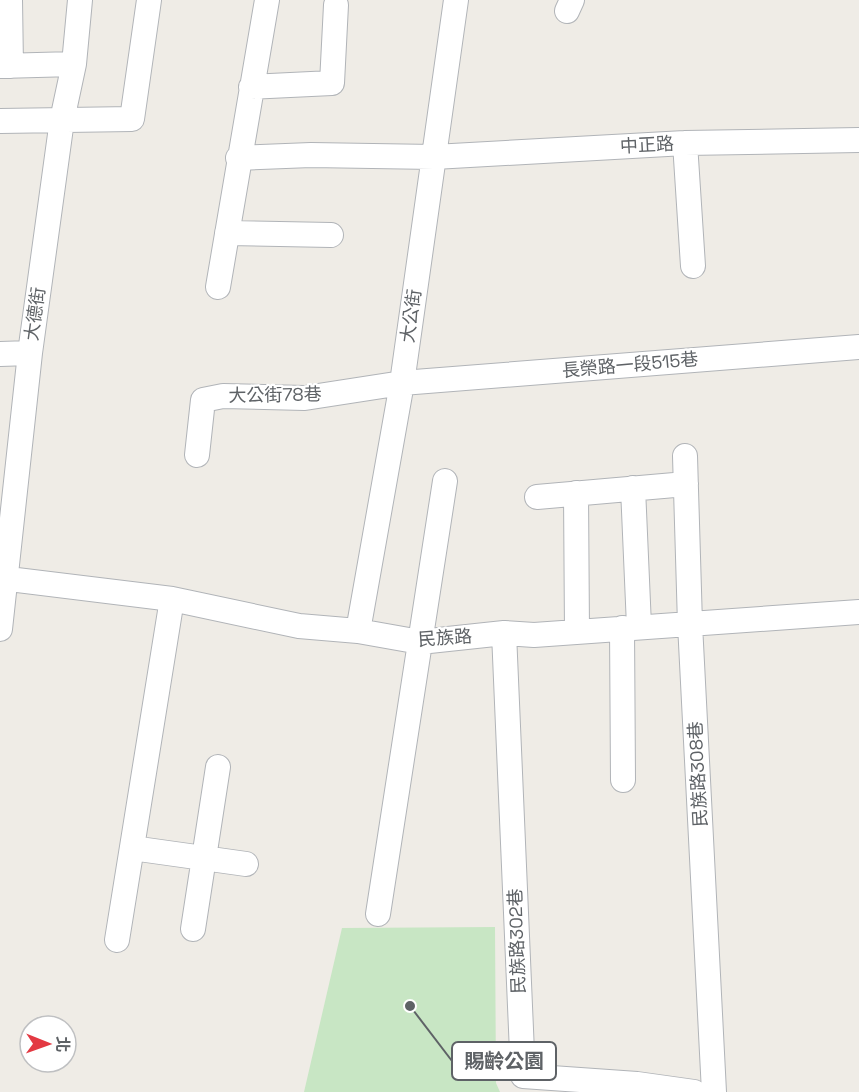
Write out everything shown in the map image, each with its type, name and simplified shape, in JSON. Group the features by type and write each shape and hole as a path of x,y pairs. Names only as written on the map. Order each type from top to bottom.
{"street":[{"path":"10,0 6,66 74,64"},
{"name":"大德街","path":"0,629 3,578 30,353 62,120 74,64 80,0"},
{"path":"0,121 132,119 149,0"},
{"path":"218,287 238,158 267,0"},
{"name":"大公街","path":"358,631 402,383 456,0"},
{"path":"251,87 332,83 336,5"},
{"name":"中正路","path":"238,158 310,155 434,157 685,143 859,140"},
{"path":"685,143 693,266"},
{"path":"226,233 331,235"},
{"name":"長榮路一段515巷","path":"402,383 859,347"},
{"path":"0,354 30,353"},
{"name":"大公街78巷","path":"196,455 203,400 223,396 305,398 402,383"},
{"name":"民族路308巷","path":"686,456 690,624 714,1092"},
{"path":"378,914 445,481"},
{"path":"537,497 686,484"},
{"path":"623,780 633,488"},
{"path":"576,493 577,632"},
{"name":"民族路","path":"3,578 172,599 299,626 358,631 420,642 504,633 534,635 859,612"},
{"path":"117,940 172,599"},
{"name":"民族路302巷","path":"504,633 523,1076 637,1084 694,1092"},
{"path":"193,929 218,767"},
{"path":"132,848 246,864"}],"green space":[{"path":"495,927 496,1083 500,1092 304,1092 342,928"}],"place":[{"name":"賜齡公園","path":"410,1006"}]}
